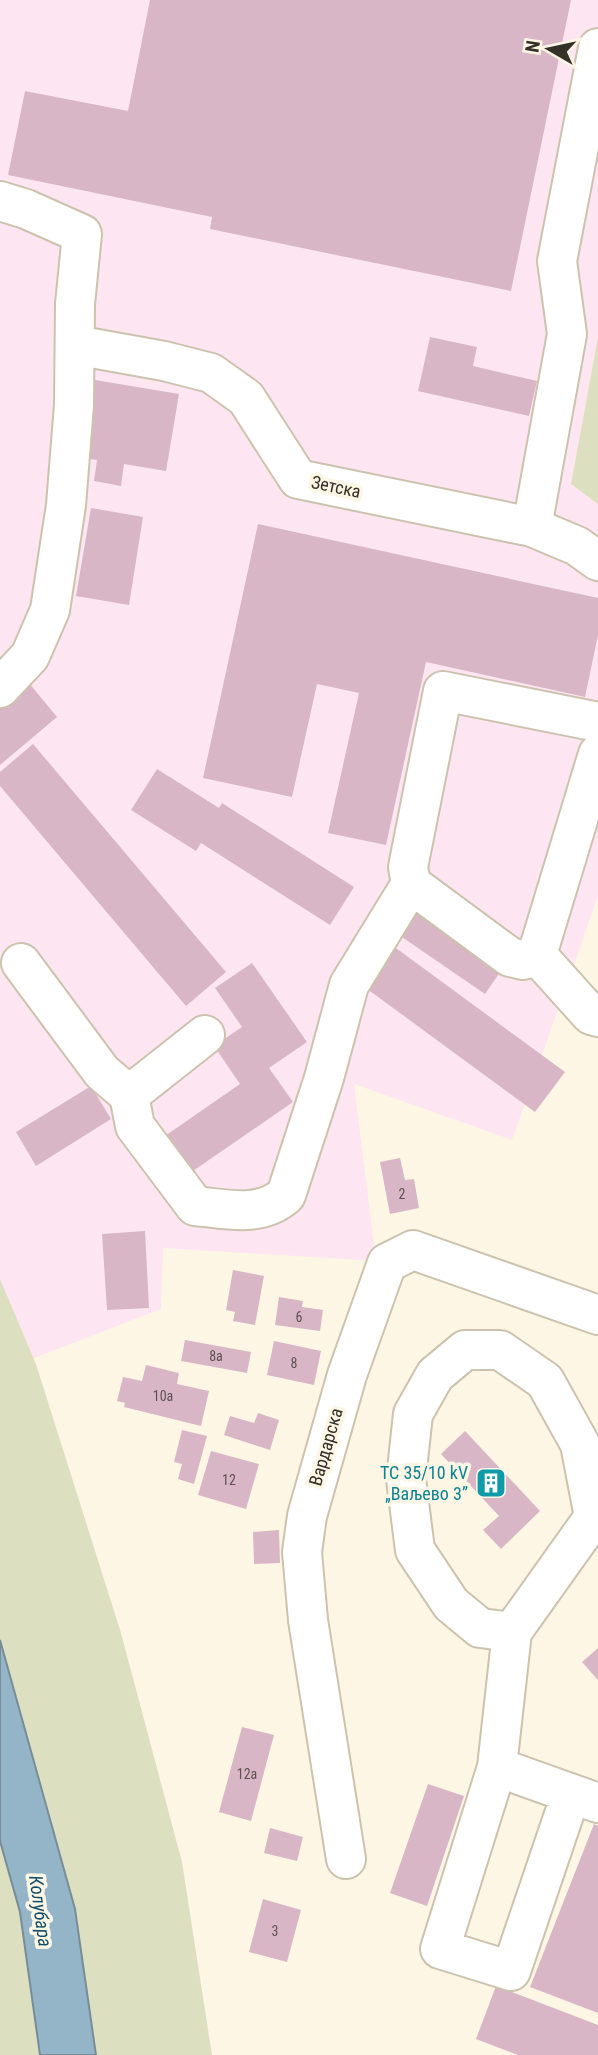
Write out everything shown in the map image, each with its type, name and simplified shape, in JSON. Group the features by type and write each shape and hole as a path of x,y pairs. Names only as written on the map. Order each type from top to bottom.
{"street":[{"path":"532,527 568,334 557,261 598,48"},
{"path":"0,201 26,209 82,234 75,304 66,505 50,610 30,656 0,688"},
{"name":"Зетска","path":"75,345 164,361 211,373 246,398 298,480 532,527 577,546 598,561"},
{"path":"21,963 102,1072 130,1096 135,1126 195,1206 248,1211 277,1202 286,1195 324,1078 349,985 411,884 408,867 443,691 598,722"},
{"path":"537,955 598,754"},
{"path":"411,884 510,957 523,960 537,955"},
{"path":"537,955 594,1016"},
{"path":"130,1096 205,1035"},
{"name":"Вардарска","path":"346,1858 308,1619 302,1552 307,1516 347,1375 387,1263 412,1250 598,1315"},
{"path":"497,1767 585,1798 511,1972 440,1949 497,1767 512,1632 596,1516 579,1444 545,1381 500,1350 464,1350 435,1375 413,1414 406,1479 415,1550 451,1604 480,1628 512,1632"}],"shaded area":[{"path":"0,0 598,0 598,337 571,484 598,504 598,896 512,1140 354,1084 376,1261 163,1248 161,1309 24,1362 0,1304"}],"green space":[{"path":"598,337 598,504 571,484"},
{"path":"0,1279 36,1364 121,1633 182,1862 212,2055 96,2055 75,1909 0,1640"},
{"path":"0,1841 20,1912 40,2055 0,2055"}],"water":[{"name":"Колубара","path":"0,1640 75,1909 96,2055 40,2055 20,1912 0,1841"}],"building":[{"path":"150,0 571,0 511,291 210,229 212,217 8,175 25,91 128,111"},
{"path":"430,337 477,347 473,366 537,381 529,416 418,391"},
{"path":"89,379 179,394 166,471 124,464 121,486 94,481 97,460 75,457"},
{"path":"91,508 143,517 129,605 76,596"},
{"path":"258,524 598,598 598,635 585,697 426,662 386,845 328,833 359,693 317,684 292,797 203,778"},
{"path":"24,677 57,717 0,765 0,697"},
{"path":"33,744 226,972 186,1006 0,786 0,772"},
{"path":"157,769 219,808 222,803 354,887 330,925 201,843 196,851 131,810"},
{"path":"419,906 505,965 485,994 399,935"},
{"path":"389,943 565,1072 535,1112 359,983"},
{"path":"252,963 307,1042 269,1068 293,1102 190,1173 165,1136 240,1084 214,1046 242,1027 215,988"},
{"path":"91,1086 111,1119 36,1166 16,1132"},
{"path":"400,1158 405,1180 414,1179 419,1208 390,1214 380,1162"},
{"path":"145,1231 149,1308 107,1310 102,1234"},
{"path":"233,1270 264,1276 255,1325 233,1321 235,1312 226,1310"},
{"path":"279,1297 303,1301 302,1307 323,1310 320,1331 275,1325"},
{"path":"185,1340 251,1352 247,1373 181,1361"},
{"path":"274,1341 321,1351 314,1385 267,1375"},
{"path":"146,1365 179,1373 177,1384 209,1391 201,1426 124,1407 125,1403 117,1401 123,1377 142,1381"},
{"path":"258,1413 279,1420 270,1450 224,1435 230,1416 254,1423"},
{"path":"182,1430 207,1436 194,1484 178,1479 182,1464 174,1462"},
{"name":"ТС 35/10 kV „Ваљево 3”","path":"465,1431 540,1511 501,1549 483,1530 499,1516 441,1454"},
{"path":"211,1451 259,1464 246,1509 198,1495"},
{"path":"279,1530 280,1563 254,1564 253,1532"},
{"path":"598,1648 598,1680 582,1662"},
{"path":"242,1727 274,1735 251,1821 219,1812"},
{"path":"428,1784 464,1796 427,1906 390,1893"},
{"path":"594,1824 598,1826 598,2013 530,1987"},
{"path":"270,1828 303,1837 297,1861 264,1853"},
{"path":"263,1899 301,1910 287,1962 249,1952"},
{"path":"496,1986 598,2025 598,2055 518,2055 476,2039"}],"place":[{"name":"ТС 35/10 kV „Ваљево 3”","path":"491,1483"}]}
